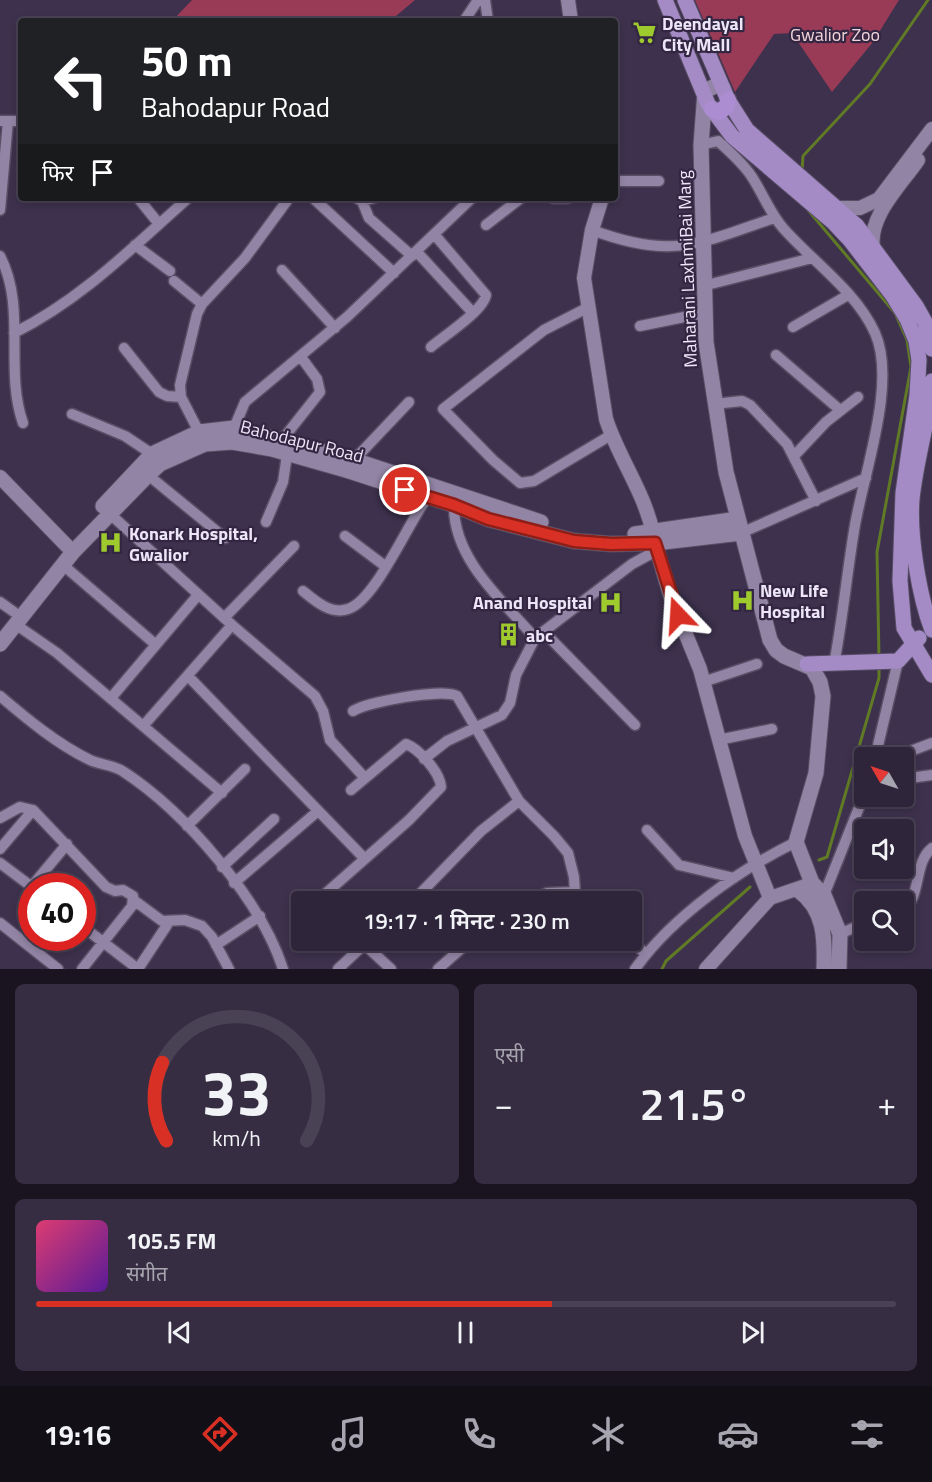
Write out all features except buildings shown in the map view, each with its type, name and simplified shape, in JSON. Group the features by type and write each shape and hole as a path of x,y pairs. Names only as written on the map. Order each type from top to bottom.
{"highway":[{"path":"708,102 719,112 724,110 725,94"}],"main road":[{"name":"Maharani LaxhmiBai Marg","path":"665,0 708,102 701,145 704,313 714,404 740,526 770,640 776,650 784,656 807,664"},
{"path":"685,0 725,94 747,130 777,167"},
{"path":"708,102 732,136 777,167 865,239 916,306 925,322 932,349"},
{"path":"865,239 907,318 916,341 919,360 917,395 900,521 902,614 920,635 932,675"},
{"path":"807,664 885,662 920,635 928,603 911,520 912,496 932,381"},
{"path":"0,632 15,618 67,546 152,454 199,432 234,428 285,448 354,460 567,531 655,542"},
{"name":"Bahodapur Road","path":"0,644 15,618 109,513 160,464 205,444 232,442 285,448 427,498 454,505 488,519 574,541 611,544 655,542 740,526"},
{"path":"902,614 912,604 928,603"},
{"path":"807,664 820,682 823,696 816,773 796,842 812,883 824,895 840,934 839,969"},
{"path":"798,890 809,898 825,933 824,969"}],"street":[{"path":"466,18 478,0"},
{"path":"486,0 488,18"},
{"path":"568,0 571,18"},
{"path":"0,210 4,183 2,160 4,121"},
{"path":"836,215 860,208 879,199 932,134"},
{"path":"865,239 932,134"},
{"path":"701,145 718,141 737,159 750,175 774,218 848,295 876,334 883,368 866,478 855,524 847,591 834,664"},
{"path":"618,180 660,181"},
{"path":"140,201 159,224"},
{"path":"14,333 69,301 185,201"},
{"path":"199,432 181,397 180,385 185,358 202,304 245,258 287,201"},
{"path":"316,201 394,273"},
{"path":"360,201 369,218 414,254 473,313"},
{"path":"234,428 245,402 335,328 468,201"},
{"path":"486,225 517,201"},
{"path":"601,201 592,230 584,278 586,308 600,396 611,435 641,492 655,542 703,682 735,803 770,898"},
{"path":"592,230 649,246 667,248 703,243 774,218"},
{"path":"431,347 473,313 484,302 486,296 434,234"},
{"path":"135,244 202,304"},
{"path":"0,256 13,292 15,393 23,423"},
{"path":"704,286 812,258"},
{"path":"282,270 335,328"},
{"path":"793,327 848,295"},
{"path":"586,308 573,313 537,336 443,408 493,460 520,483 534,481 611,435"},
{"path":"640,326 704,313"},
{"path":"124,348 159,392 166,396 181,397"},
{"path":"776,355 840,410"},
{"path":"266,522 276,503 285,448 320,392 316,379 301,357"},
{"path":"794,456 840,410 858,397"},
{"path":"714,404 742,401 750,405 794,456 816,501"},
{"path":"354,460 409,402"},
{"path":"72,414 124,436 152,454"},
{"path":"148,475 225,538"},
{"path":"0,477 67,546"},
{"path":"740,526 816,501 866,478"},
{"path":"303,591 324,607 347,610 361,603 427,498"},
{"path":"454,505 456,531 468,557 540,635 635,725"},
{"path":"109,513 198,595 315,696 323,711 330,740 365,778"},
{"path":"345,537 385,566"},
{"path":"424,759 447,741 507,709 516,675 540,635 632,564 655,542"},
{"path":"144,725 188,676 228,621 294,546"},
{"path":"63,565 155,644"},
{"path":"111,698 198,595"},
{"path":"0,602 15,618 222,793"},
{"path":"876,747 885,662"},
{"path":"703,682 757,664"},
{"path":"188,676 269,757 364,858"},
{"path":"353,711 377,701 452,693 461,700 501,774 519,801 568,853 575,891"},
{"path":"0,696 74,751 90,760 122,770 154,795 187,826 260,916 275,943 283,969"},
{"path":"718,740 772,729"},
{"path":"914,749 932,742"},
{"path":"328,891 410,820 441,787 437,775 424,759 406,744 351,790"},
{"path":"187,826 245,770"},
{"path":"914,777 932,775"},
{"path":"423,891 481,831 519,801"},
{"path":"0,818 20,807 33,810 106,887 129,892 135,901 157,918 169,922 194,922 202,926 229,969"},
{"path":"824,895 859,807"},
{"path":"0,849 33,810"},
{"path":"234,883 318,811"},
{"path":"222,867 274,819"},
{"path":"647,830 679,865 734,878"},
{"path":"635,969 646,954 689,914 734,878 756,862 796,842"},
{"path":"43,873 67,844"},
{"path":"913,891 922,861 932,848"},
{"path":"0,863 18,876"},
{"path":"706,969 770,898 798,890 812,883"},
{"path":"82,969 135,901"},
{"path":"216,945 260,916"},
{"path":"96,936 138,969 169,922"},
{"path":"0,938 4,926 58,969"},
{"path":"840,934 854,928"},
{"path":"642,950 646,954"},
{"path":"338,969 358,951"},
{"path":"374,951 391,969"},
{"path":"438,969 458,951"}],"green space":[{"path":"192,0 415,0 394,18 175,18"},
{"name":"Gwalior Zoo","path":"695,0 899,0 873,42 832,92 792,33 774,34 735,92"}],"waterway":[{"path":"802,171 803,156 870,84 928,0"},
{"path":"808,210 895,313 907,340 911,367 877,552 879,658"},
{"path":"819,860 827,857 879,678 879,667"},
{"path":"662,969 666,961 750,887"}],"place":[{"name":"Deendayal City Mall","path":"644,33"},
{"name":"Konark Hospital, Gwalior","path":"111,543"},
{"name":"New Life Hospital","path":"742,600"},
{"name":"Anand Hospital","path":"610,602"},
{"name":"abc","path":"508,635"}],"route":[{"path":"405,490 454,505 488,519 574,541 611,544 655,543 678,615"}]}
